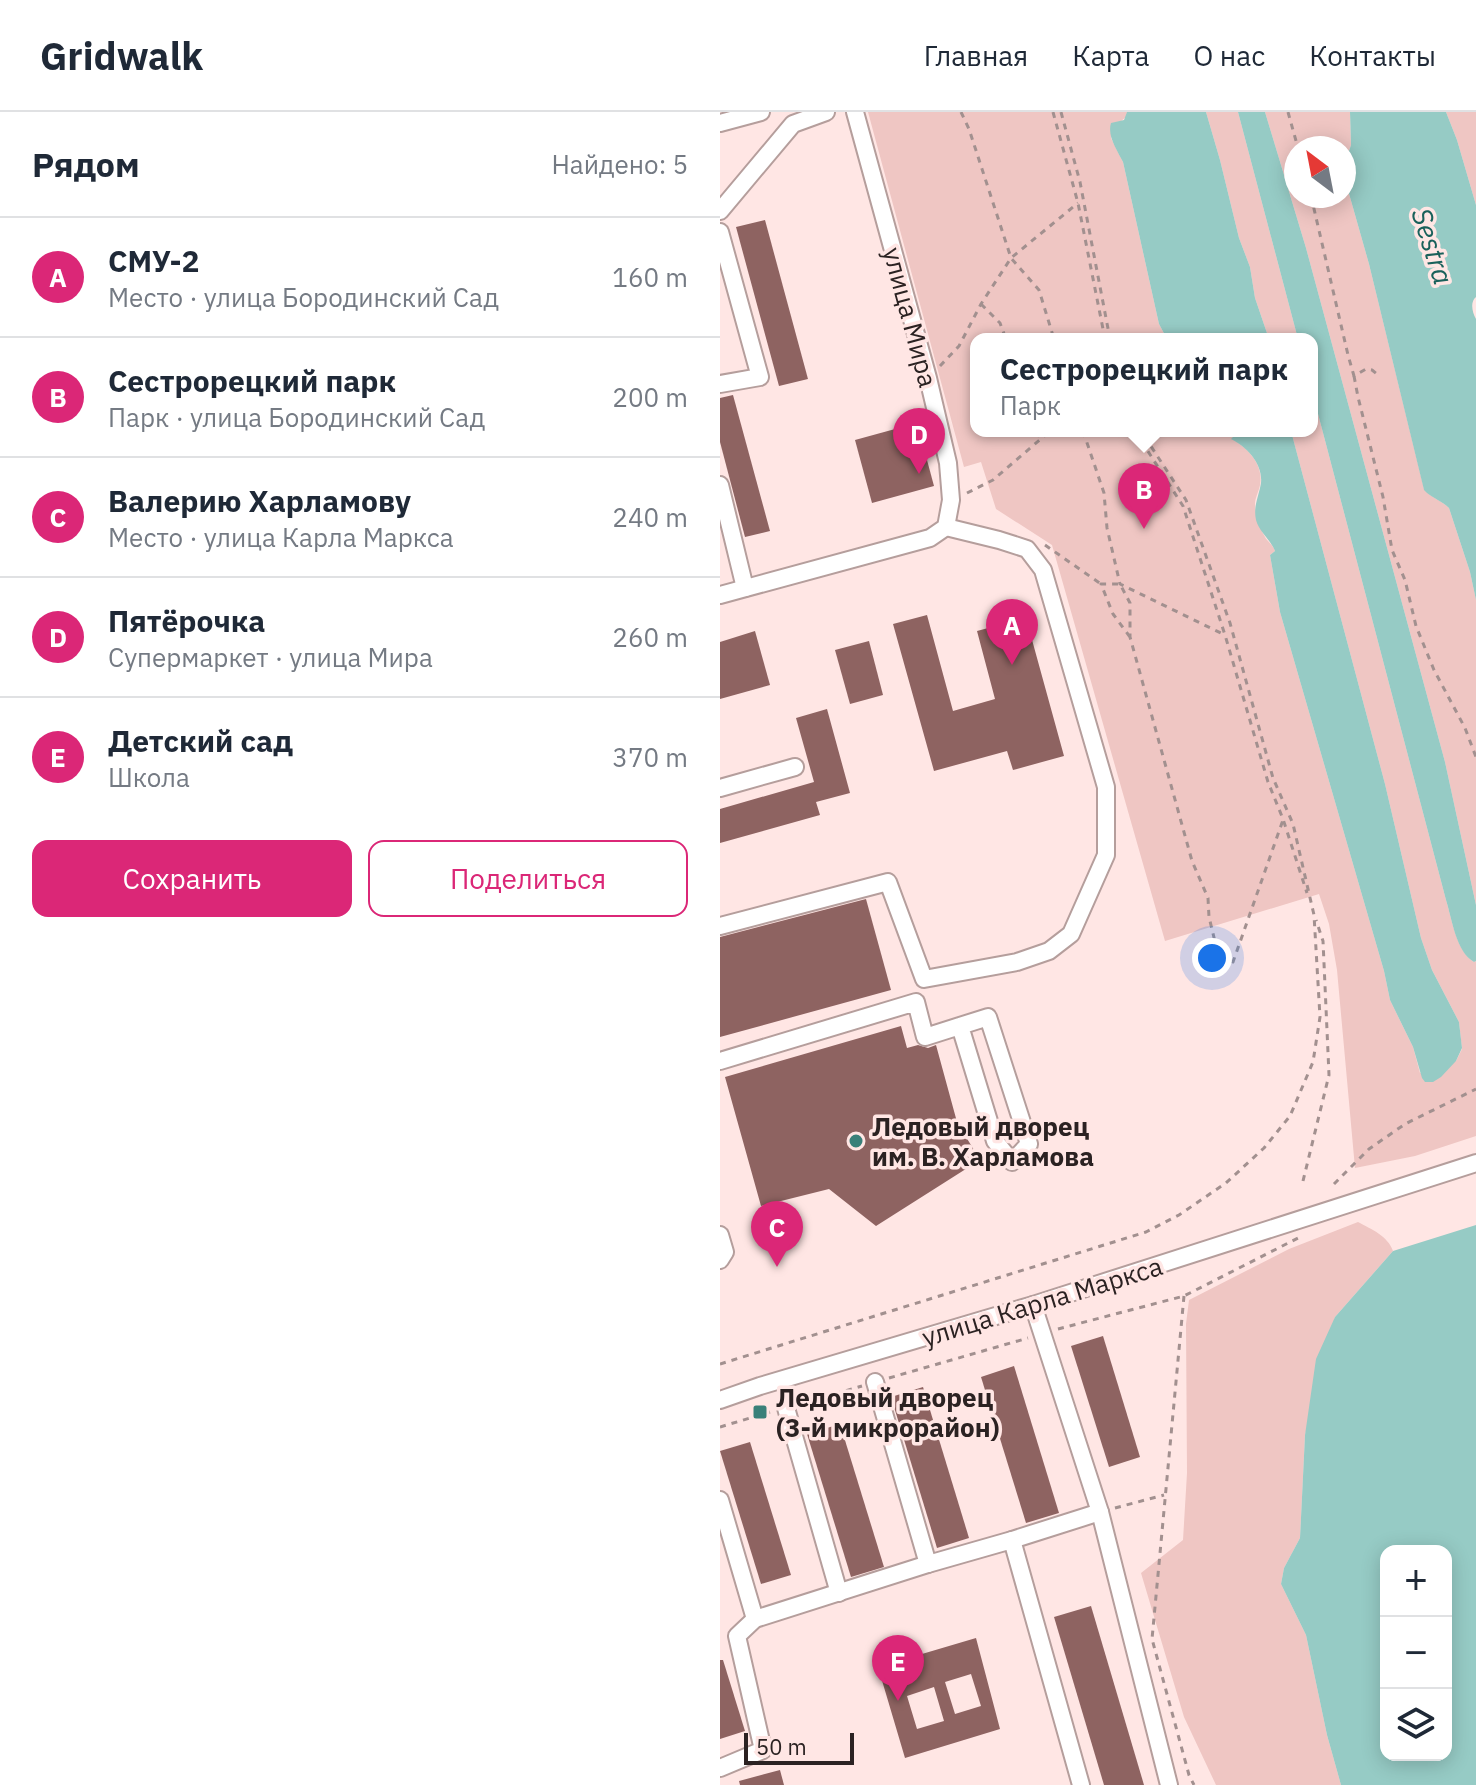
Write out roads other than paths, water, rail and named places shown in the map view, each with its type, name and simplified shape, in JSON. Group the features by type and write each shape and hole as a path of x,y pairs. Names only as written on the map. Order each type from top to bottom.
{"street":[{"path":"720,123 761,112"},
{"path":"720,211 793,124 826,112"},
{"name":"улица Мира","path":"855,112 928,378 948,463 951,500 946,527"},
{"path":"720,232 760,377 720,384"},
{"path":"720,485 745,588"},
{"path":"720,595 930,538 946,527 1027,549 1043,570 1106,787 1106,855 1071,934 1049,951 1028,959 924,979 888,882 720,926"},
{"path":"720,788 795,767"},
{"path":"720,1061 916,1002 925,1037 988,1017 1029,1144 1012,1162 995,1141 960,1026"},
{"name":"улица Карла Маркса","path":"720,1400 1033,1305 1476,1163"},
{"path":"720,1235 725,1252 720,1260"},
{"path":"1033,1305 1100,1512 1169,1785"},
{"path":"875,1382 928,1564"},
{"path":"786,1408 839,1593"},
{"path":"720,1500 755,1619"},
{"path":"720,1768 763,1750 737,1636 755,1619 1100,1512"},
{"path":"1012,1540 1081,1785"}],"water":[{"path":"1127,112 1206,112 1267,333 1164,333 1159,324 1123,162 1110,133 1111,123 1124,120"},
{"path":"1238,112 1265,112 1284,175 1284,208 1294,208 1306,248 1445,762 1476,905 1474,962 1463,951 1453,925 1318,414 1318,333 1296,333"},
{"name":"Sestra","path":"1350,112 1446,112 1476,205 1476,297 1472,307 1476,319 1476,600 1449,508 1424,490 1353,208 1356,208 1356,136 1351,136"},
{"path":"1293,437 1385,784 1421,938 1432,970 1459,1022 1462,1048 1456,1061 1433,1082 1425,1082 1422,1078 1413,1047 1390,1000 1280,612 1270,555 1275,551 1256,520 1261,483 1259,469 1248,451 1231,439"},
{"path":"1476,1225 1476,1785 1341,1785 1306,1635 1281,1584 1284,1568 1300,1538 1305,1435 1316,1359 1335,1317 1393,1251"}],"place":[{"name":"Пятёрочка","path":"919,474"},
{"name":"Сестрорецкий парк","path":"1144,529"},
{"name":"СМУ-2","path":"1012,665"},
{"name":"Ледовый дворец им. В. Харламова","path":"856,1141"},
{"name":"Валерию Харламову","path":"777,1267"},
{"name":"Ледовый дворец (3-й микрорайон)","path":"760,1412"},
{"name":"Детский сад","path":"898,1701"}]}
